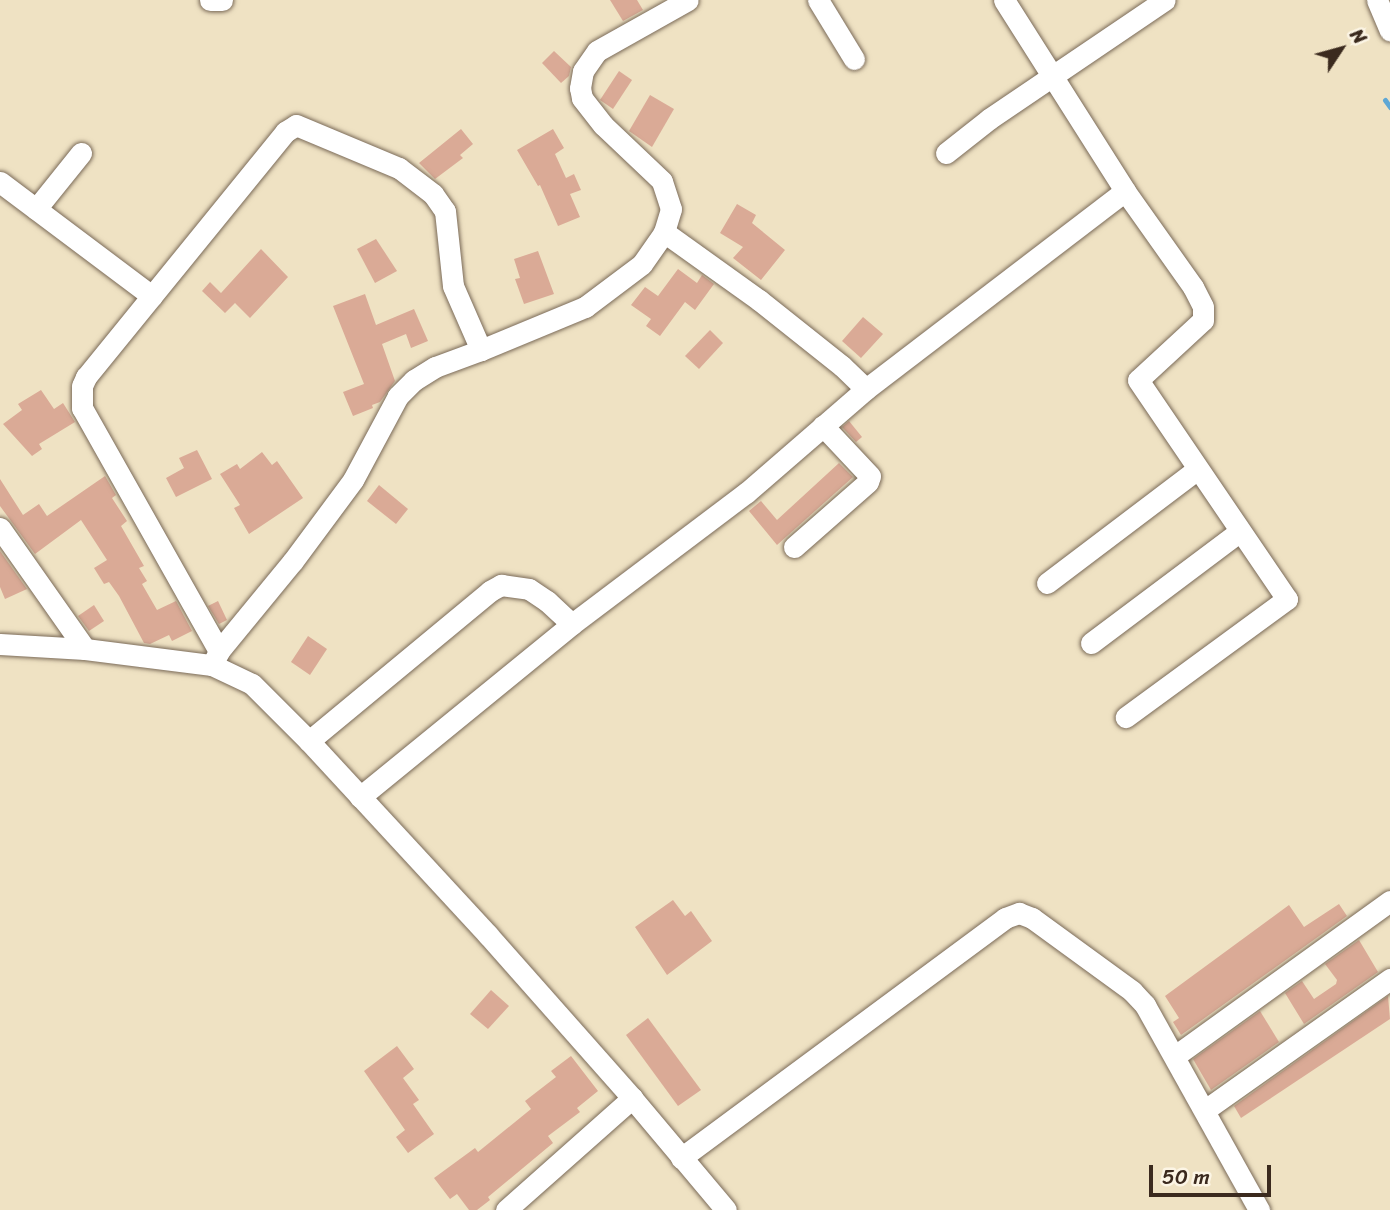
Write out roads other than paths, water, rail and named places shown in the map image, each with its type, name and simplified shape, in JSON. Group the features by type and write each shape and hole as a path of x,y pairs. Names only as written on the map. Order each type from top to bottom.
{"street":[{"path":"209,0 222,0"},
{"path":"215,658 353,480 398,396 414,380 435,367 585,307 642,264 664,232 671,209 662,181 603,125 582,98 580,88 583,71 597,51 688,0"},
{"path":"818,0 855,59"},
{"path":"1004,0 1125,191 1194,287 1205,314 1203,320 1189,336 1138,380 1287,599 1126,717"},
{"path":"946,153 1166,0"},
{"path":"1377,0 1390,30"},
{"path":"481,350 453,286 445,211 433,194 399,168 296,125 285,132 86,377 82,386 82,408 215,658 252,684 309,741 632,1098 726,1210"},
{"path":"36,209 81,153"},
{"path":"0,182 152,296"},
{"path":"360,797 572,624 746,493 866,390 1125,191"},
{"path":"664,232 759,300 842,366 866,390"},
{"path":"794,547 868,482 867,472 824,426"},
{"path":"1047,583 1198,468"},
{"path":"0,528 85,649"},
{"path":"1091,643 1240,531"},
{"path":"309,741 490,591 501,585 529,589 572,624"},
{"path":"0,644 215,658"},
{"path":"1175,1056 1390,901"},
{"path":"681,1158 1005,918 1019,914 1032,918 1139,998 1175,1056 1259,1210"},
{"path":"1205,1110 1390,979"},
{"path":"506,1210 632,1098"}],"waterway":[{"path":"1385,100 1390,107"}]}
